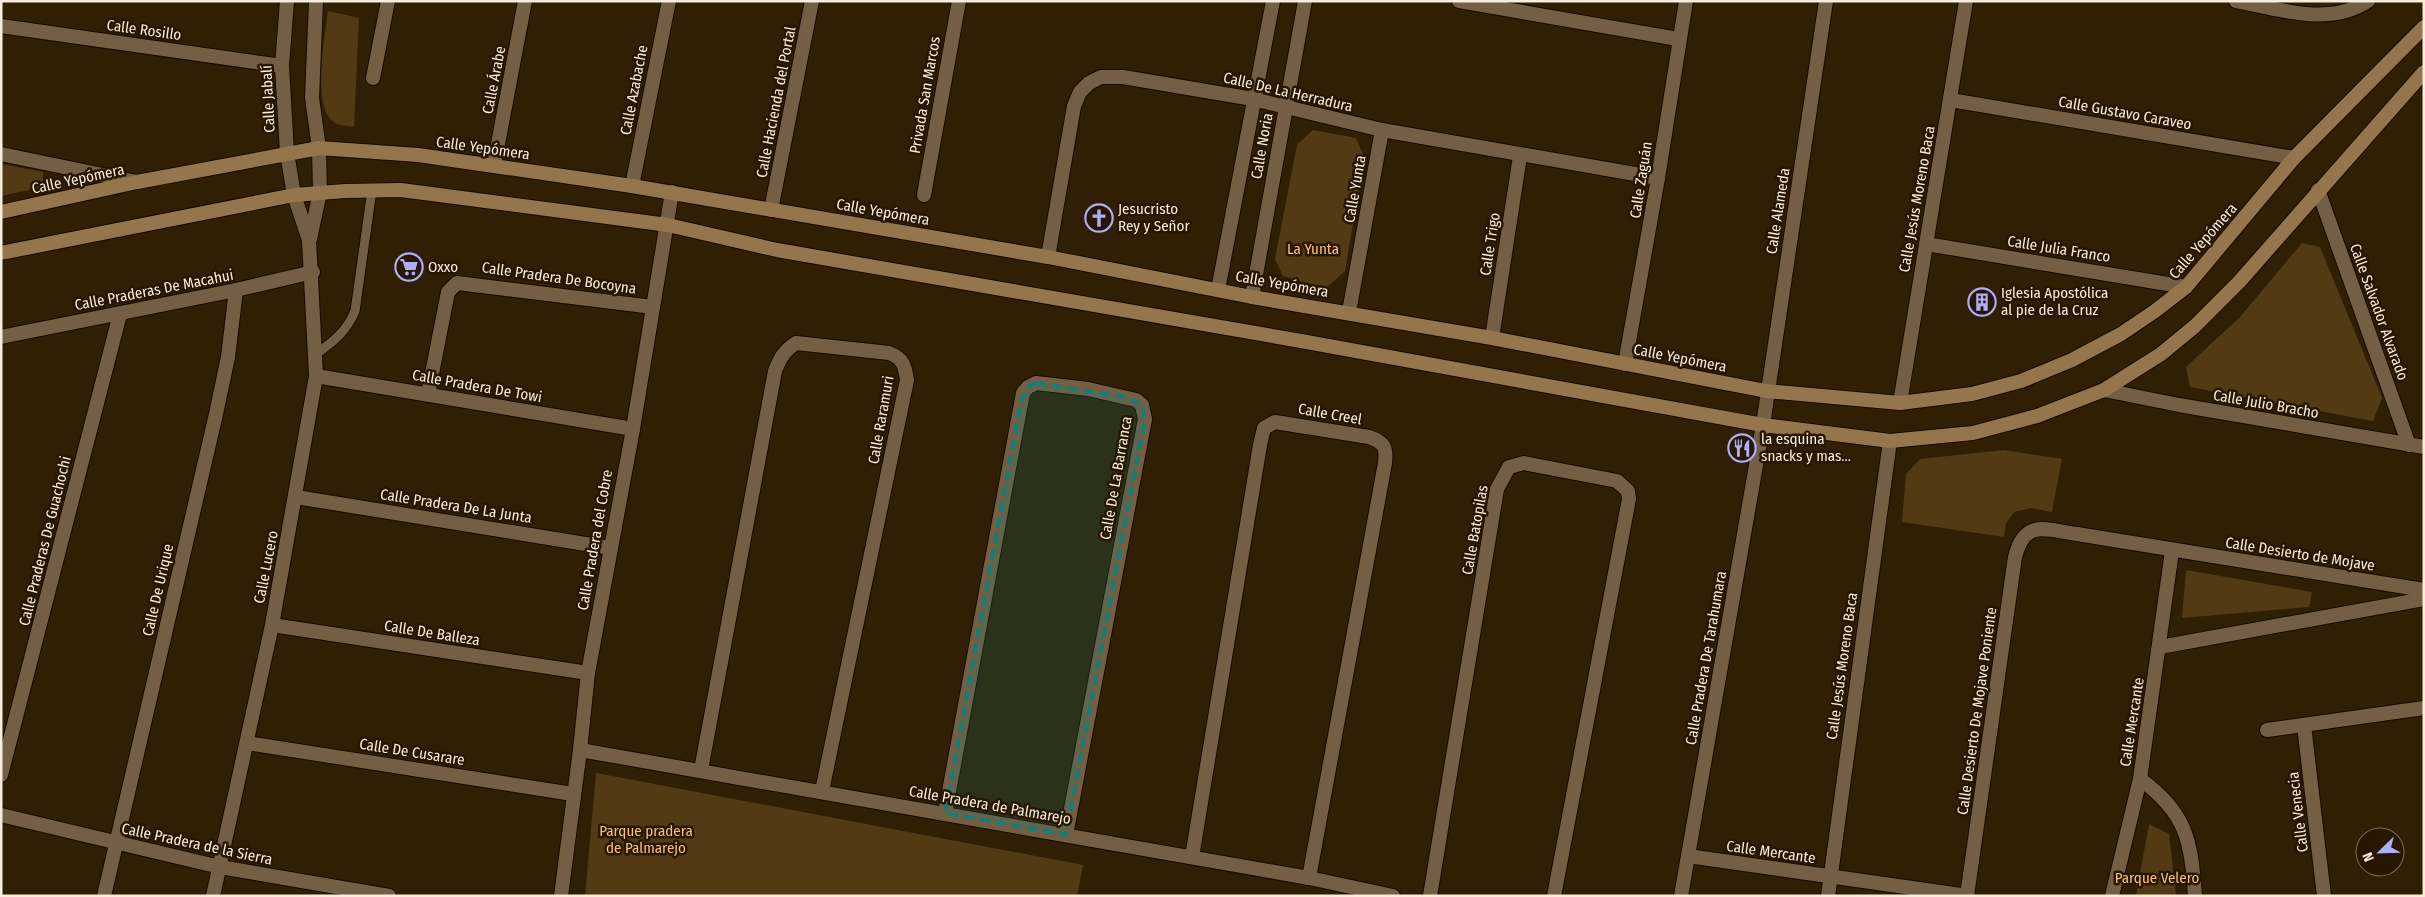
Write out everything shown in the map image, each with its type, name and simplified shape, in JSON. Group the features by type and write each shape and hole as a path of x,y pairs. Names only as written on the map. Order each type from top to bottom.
{"main road":[{"name":"Calle Yepómera","path":"1,212 137,182 319,148 418,155 672,192 1048,257 1252,297 1349,312 1492,338 1766,391 1900,403 1972,394 2021,381 2064,364 2121,334 2186,287 2294,158 2424,27"},
{"path":"1,252 294,195 320,192 401,190 448,195 549,211 668,225 777,250 1301,341 1762,425 1890,440 1973,434 2037,416 2104,390 2161,354 2195,326 2239,282 2318,190 2424,72"}],"street":[{"name":"Calle Jabalí","path":"287,1 282,66 287,153 294,195"},
{"path":"316,1 312,61 312,98 319,148 320,192"},
{"path":"373,78 388,1"},
{"name":"Calle Árabe","path":"494,165 525,1"},
{"name":"Calle Azabache","path":"632,186 669,1"},
{"name":"Calle Hacienda del Portal","path":"772,210 812,1"},
{"name":"Privada San Marcos","path":"924,194 959,1"},
{"name":"Calle Noria","path":"1218,290 1273,1"},
{"name":"Calle Noria","path":"1252,297 1305,1"},
{"path":"1459,1 1678,39"},
{"name":"Calle Zaguán","path":"1625,364 1658,178 1678,39 1686,1"},
{"name":"Calle Alameda","path":"1762,425 1826,1"},
{"name":"Calle Jesús Moreno Baca","path":"1900,403 1966,1"},
{"path":"2236,1 2299,12 2331,15 2350,12 2368,2"},
{"name":"Calle Rosillo","path":"1,26 282,66"},
{"name":"Calle De La Herradura","path":"1048,257 1074,106 1080,92 1089,83 1101,77 1123,77 1253,99 1382,130 1520,156 1658,178"},
{"name":"Calle Gustavo Caraveo","path":"1951,100 2294,158"},
{"name":"Calle Yunta","path":"1349,312 1382,130"},
{"path":"1,154 137,182"},
{"name":"Calle Trigo","path":"1492,338 1520,156"},
{"name":"Calle Salvador Alvarado","path":"2318,190 2409,445"},
{"name":"Calle Lucero","path":"309,240 320,192"},
{"name":"Calle Pradera del Cobre","path":"561,896 588,673 633,429 672,192"},
{"name":"Calle Lucero","path":"213,896 272,625 316,376 313,272 309,240 294,195"},
{"name":"Calle Julia Franco","path":"1926,244 2186,287"},
{"name":"Calle Praderas De Macahui","path":"1,337 236,290 313,272"},
{"name":"Calle Pradera De Bocoyna","path":"428,394 448,292 457,283 653,308"},
{"name":"Calle De Urique","path":"104,896 220,395 228,357 236,290"},
{"name":"Calle Praderas De Guachochi","path":"1,775 120,314"},
{"name":"Calle Raramuri","path":"701,770 775,371 779,360 787,349 796,343 889,353 898,356 903,362 907,380 822,791"},
{"name":"Calle Pradera De Towi","path":"316,376 633,429"},
{"name":"Calle De La Barranca","path":"945,813 1023,393 1028,387 1036,383 1088,389 1136,400 1142,405 1145,419 1066,835"},
{"name":"Calle Julio Bracho","path":"2104,390 2424,448"},
{"name":"Calle Creel","path":"1192,857 1264,428 1275,422 1369,437 1383,443 1386,448 1386,463 1309,878"},
{"name":"Calle Pradera De Tarahumara","path":"1681,896 1762,425"},
{"name":"Calle Jesús Moreno Baca","path":"1828,896 1890,440"},
{"name":"Calle Batopilas","path":"1430,896 1497,489 1504,472 1509,467 1524,463 1616,481 1628,491 1629,499 1554,896"},
{"name":"Calle Pradera De La Junta","path":"296,497 610,548"},
{"name":"Calle Desierto De Mojave Poniente","path":"1967,896 2015,557 2022,537 2026,533 2035,530 2044,530 2172,551"},
{"name":"Calle Mercante","path":"2112,896 2140,779 2172,551"},
{"name":"Calle Desierto de Mojave","path":"2172,551 2424,590"},
{"path":"2160,647 2424,599"},
{"name":"Calle De Balleza","path":"272,625 588,673"},
{"path":"2267,730 2424,708"},
{"name":"Calle Venecia","path":"2304,725 2324,896"},
{"name":"Calle De Cusarare","path":"246,743 573,794"},
{"name":"Calle Pradera de Palmarejo","path":"580,750 1309,878 1393,896"},
{"path":"2140,779 2159,792 2173,808 2185,831 2192,854 2195,896"},
{"name":"Calle Pradera de la Sierra","path":"1,815 116,844 220,867 389,896"},
{"name":"Calle Mercante","path":"1688,856 1830,878 1967,896"}],"lane":[{"path":"316,354 349,326 355,311 372,190"}],"highlighted area":[{"path":"1036,383 1127,397 1142,405 1145,419 1066,835 945,813 1021,400 1028,387"}],"green space":[{"path":"328,11 359,18 354,127 335,123 328,115 323,103 321,71"},
{"name":"La Yunta","path":"1313,130 1356,138 1364,157 1345,271 1325,289 1283,276 1275,259 1297,145"},
{"path":"1,164 43,172 43,187 1,196"},
{"path":"2302,243 2320,247 2382,398 2373,421 2190,387 2186,367 2240,317"},
{"path":"2004,450 2062,459 2052,512 2031,508 2014,512 2006,523 2004,537 1902,522 1906,474 1920,459"},
{"path":"2186,570 2312,592 2309,607 2182,618"},
{"name":"Parque pradera de Palmarejo","path":"596,773 1083,865 1077,896 585,896"},
{"name":"Parque Velero","path":"2149,824 2169,834 2176,896 2136,896"}],"place":[{"name":"Jesucristo Rey y Señor","path":"1099,218"},
{"name":"Oxxo","path":"409,267"},
{"name":"Iglesia Apostólica al pie de la Cruz","path":"1982,302"},
{"name":"la esquina snacks y mas...","path":"1742,448"}]}
